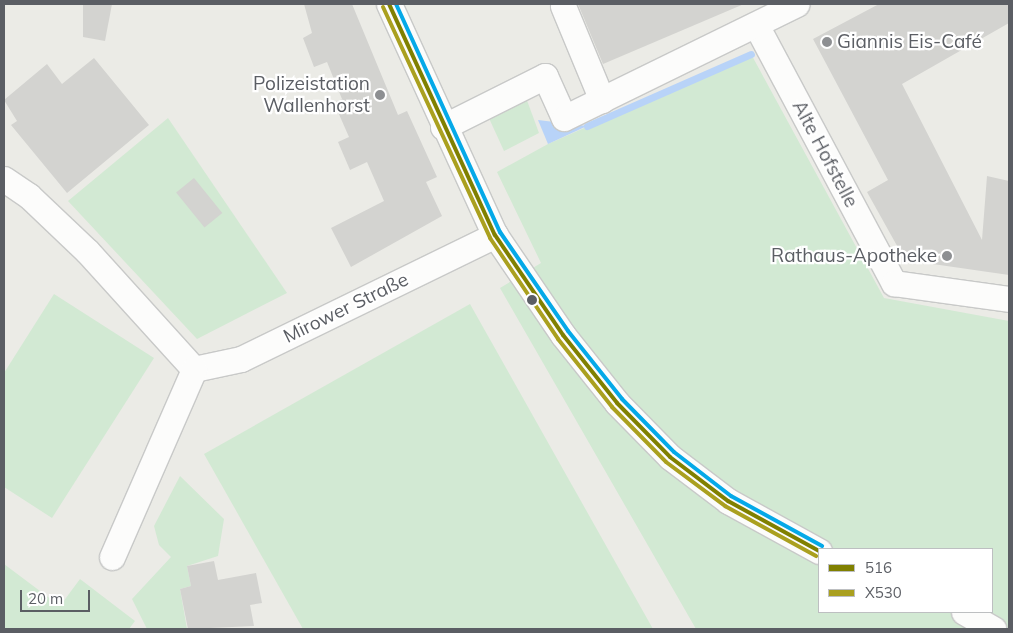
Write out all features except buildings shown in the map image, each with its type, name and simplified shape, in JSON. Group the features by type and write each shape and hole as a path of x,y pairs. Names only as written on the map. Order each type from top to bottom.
{"street":[{"path":"389,4 443,127 495,235 563,335 617,403 670,458 728,501 818,550"},
{"path":"563,6 602,100"},
{"path":"443,127 546,76 564,118 756,25 788,6"},
{"name":"Alte Hofstelle","path":"756,25 894,283 1009,299"},
{"path":"4,179 29,196 87,251 194,369 112,557"},
{"name":"Mirower Straße","path":"194,369 241,359 495,235"},
{"path":"966,613 993,629"}],"green space":[{"path":"751,54 884,298 1009,321 1009,629 696,629 500,288 541,263 497,172 548,144"},
{"path":"525,95 539,133 504,151 488,116"},
{"path":"168,118 287,293 197,339 68,201"},
{"path":"54,294 154,358 52,518 4,487 4,373"},
{"path":"470,304 653,629 303,629 204,454"},
{"path":"180,476 224,519 218,556 187,566 191,586 180,589 187,629 147,629 132,599 171,557 159,545 154,526"},
{"path":"4,564 60,606 80,579 135,621 129,629 4,629"}],"water":[{"path":"538,120 587,126 548,144"}],"waterway":[{"path":"587,126 751,54"}],"transit line":[{"name":"516","path":"389,4 495,235 563,335 617,403 670,457 728,501 818,550"},
{"path":"396,4 500,232 568,331 622,399 674,452 731,496 822,546"},
{"name":"X530","path":"383,7 490,238 558,339 612,407 666,462 725,506 816,556"}],"place":[{"name":"Giannis Eis-Café","path":"827,42"},
{"name":"Polizeistation Wallenhorst","path":"380,95"},
{"name":"Rathaus-Apotheke","path":"947,256"}]}
